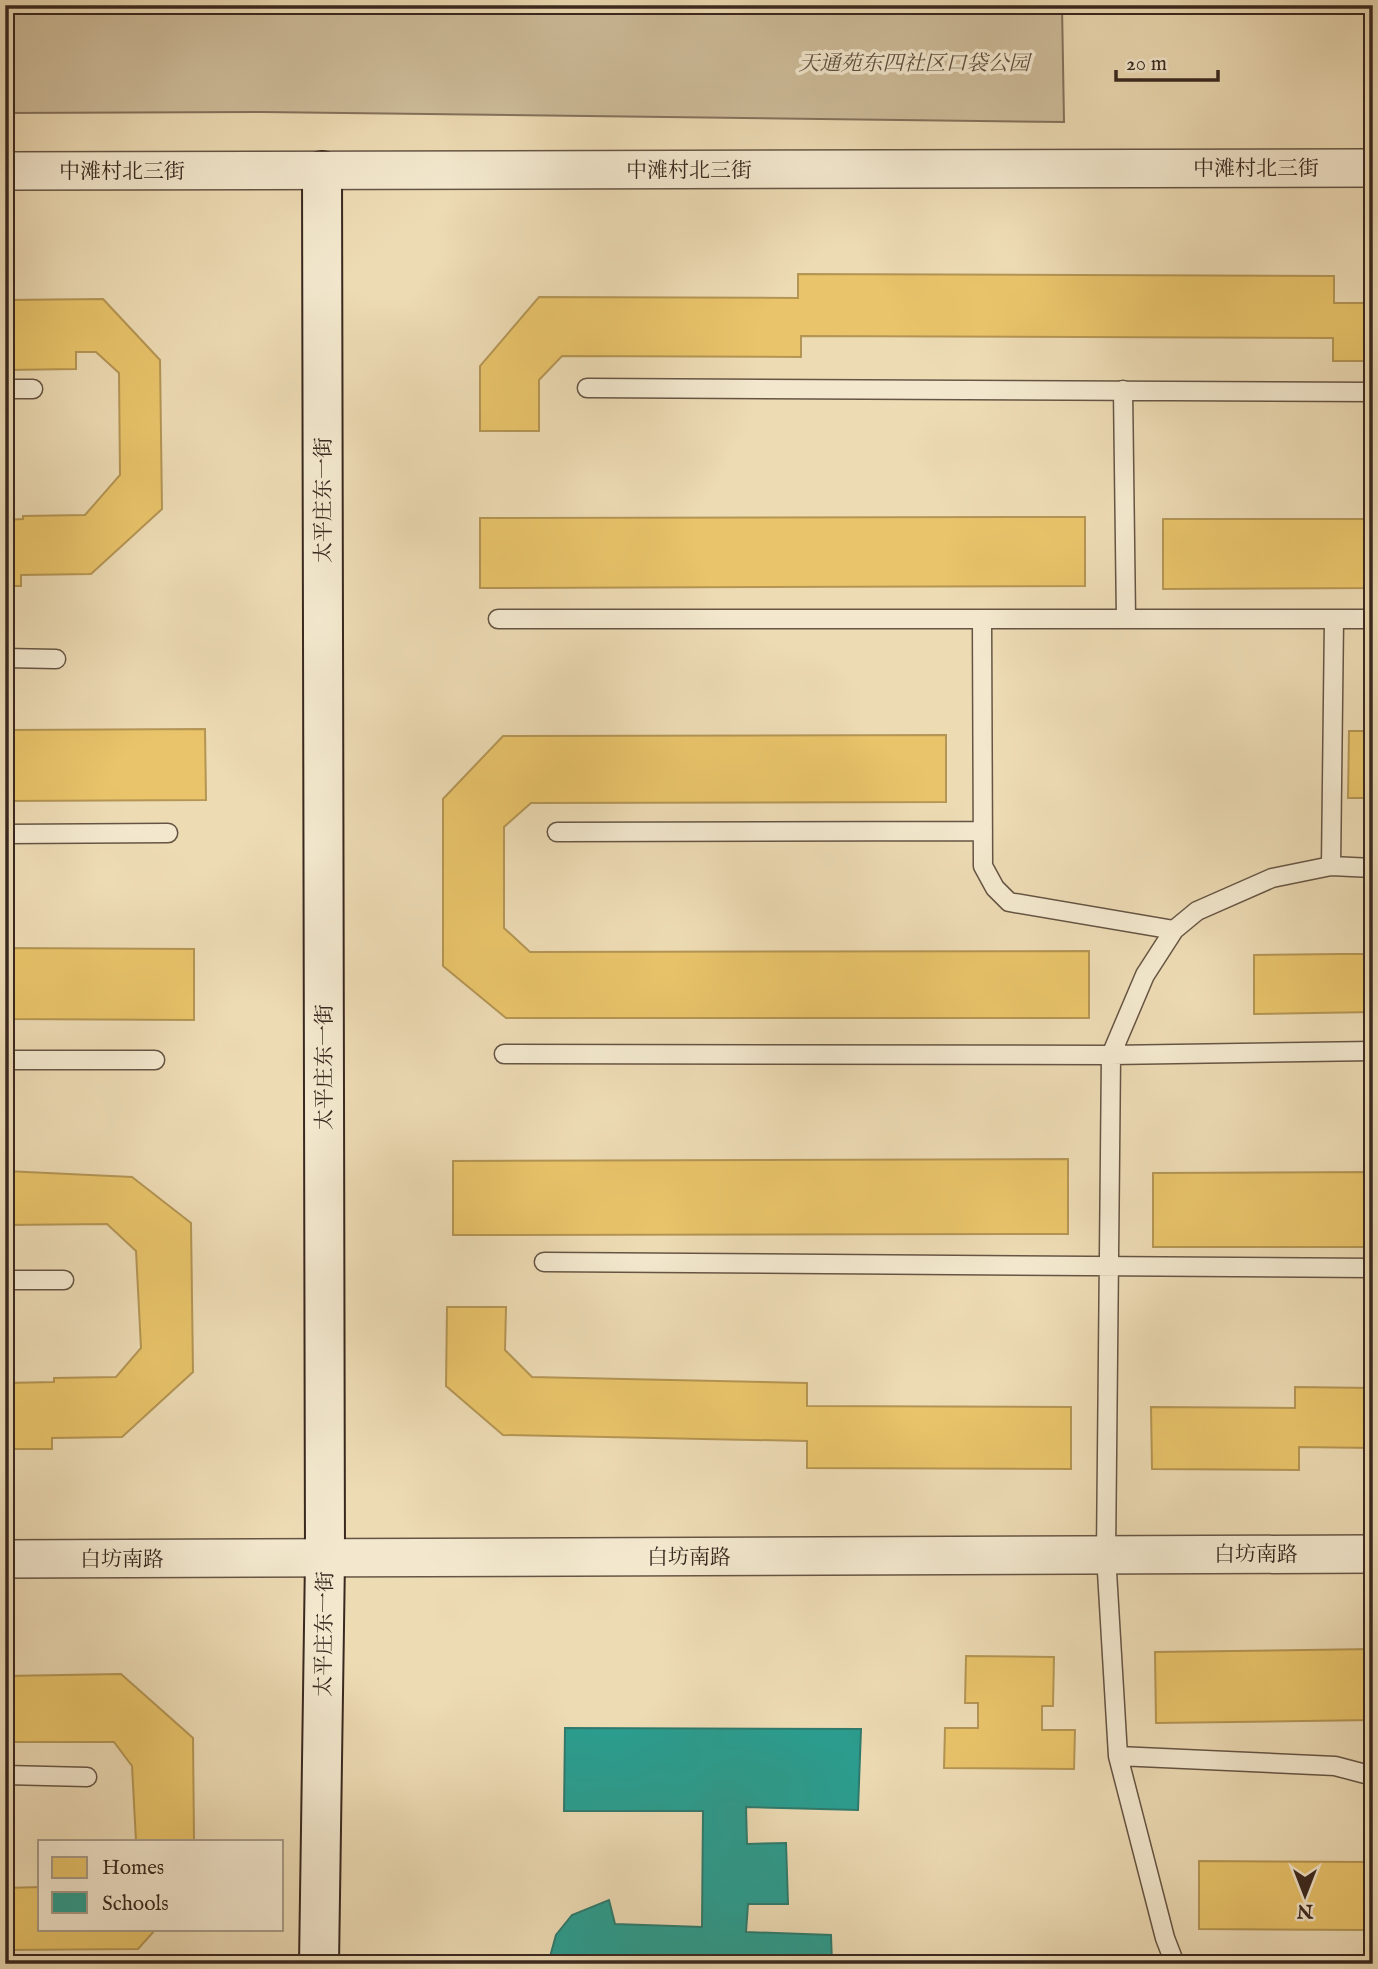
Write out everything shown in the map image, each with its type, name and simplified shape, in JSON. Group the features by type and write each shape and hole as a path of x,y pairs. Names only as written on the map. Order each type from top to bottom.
{"street":[{"name":"中滩村北三街","path":"5,171 1373,168"},
{"name":"太平庄东一街","path":"319,1964 325,1559 322,171"},
{"name":"白坊南路","path":"5,1559 1373,1553"}],"lane":[{"path":"587,388 1373,392"},
{"path":"5,389 33,389"},
{"path":"1123,390 1126,619"},
{"path":"498,619 1373,619"},
{"path":"982,619 983,866 995,888 1009,902 1174,930"},
{"path":"1331,866 1334,619"},
{"path":"5,658 56,659"},
{"path":"557,832 983,831"},
{"path":"5,834 169,834"},
{"path":"1175,1964 1165,1938 1118,1756 1106,1555 1111,1055 1145,975 1174,930 1197,911 1272,878 1331,866 1373,868"},
{"path":"504,1054 1111,1055 1373,1051"},
{"path":"5,1060 155,1060"},
{"path":"544,1262 1373,1268"},
{"path":"5,1280 64,1280"},
{"path":"1118,1756 1335,1766 1373,1776"},
{"path":"5,1775 87,1777"}],"green space":[{"name":"天通苑东四社区口袋公园","path":"5,5 1062,5 1064,122 262,112 5,113"}],"building: Homes":[{"path":"798,274 1334,276 1334,303 1373,303 1373,361 1333,361 1333,338 801,336 801,357 562,356 539,380 539,431 480,431 480,366 539,297 798,298"},
{"path":"103,299 160,360 162,509 91,574 21,575 21,586 5,586 5,520 23,519 23,516 85,515 120,475 119,373 96,352 76,352 76,369 5,370 5,300"},
{"path":"1085,517 1085,586 480,588 480,518"},
{"path":"1163,519 1373,519 1373,588 1163,589"},
{"path":"205,729 206,800 5,801 5,730"},
{"path":"1349,731 1373,731 1373,798 1348,798"},
{"path":"946,735 946,802 531,803 504,827 504,928 530,952 1089,951 1089,1018 506,1018 443,966 443,799 503,736"},
{"path":"5,948 194,949 194,1020 5,1019"},
{"path":"1373,954 1373,1012 1254,1014 1254,955"},
{"path":"1068,1159 1068,1234 453,1235 453,1161"},
{"path":"5,1171 132,1177 191,1223 193,1372 122,1437 52,1438 52,1449 5,1449 5,1383 54,1382 54,1378 116,1377 141,1348 136,1251 107,1224 5,1225"},
{"path":"1373,1172 1373,1247 1153,1247 1153,1173"},
{"path":"447,1307 506,1307 505,1350 532,1377 807,1383 807,1406 1071,1407 1071,1469 807,1468 807,1441 503,1435 446,1386"},
{"path":"1295,1387 1373,1388 1373,1448 1299,1447 1299,1470 1152,1469 1151,1407 1295,1408"},
{"path":"1373,1649 1373,1720 1156,1723 1155,1652"},
{"path":"966,1656 1054,1657 1053,1706 1042,1706 1042,1730 1075,1730 1074,1769 944,1768 945,1728 978,1728 978,1703 965,1703"},
{"path":"121,1674 193,1738 194,1840 136,1840 132,1766 114,1742 5,1742 5,1676"},
{"path":"1199,1861 1369,1862 1369,1886 1373,1886 1373,1954 1365,1954 1365,1930 1199,1929"},
{"path":"38,1887 38,1930 155,1930 138,1949 5,1950 5,1888"}],"building: Schools":[{"path":"565,1728 861,1729 858,1810 746,1807 747,1844 786,1843 788,1904 748,1904 746,1932 831,1935 832,1964 548,1964 556,1935 572,1915 609,1900 615,1924 702,1927 703,1811 564,1811"}]}
